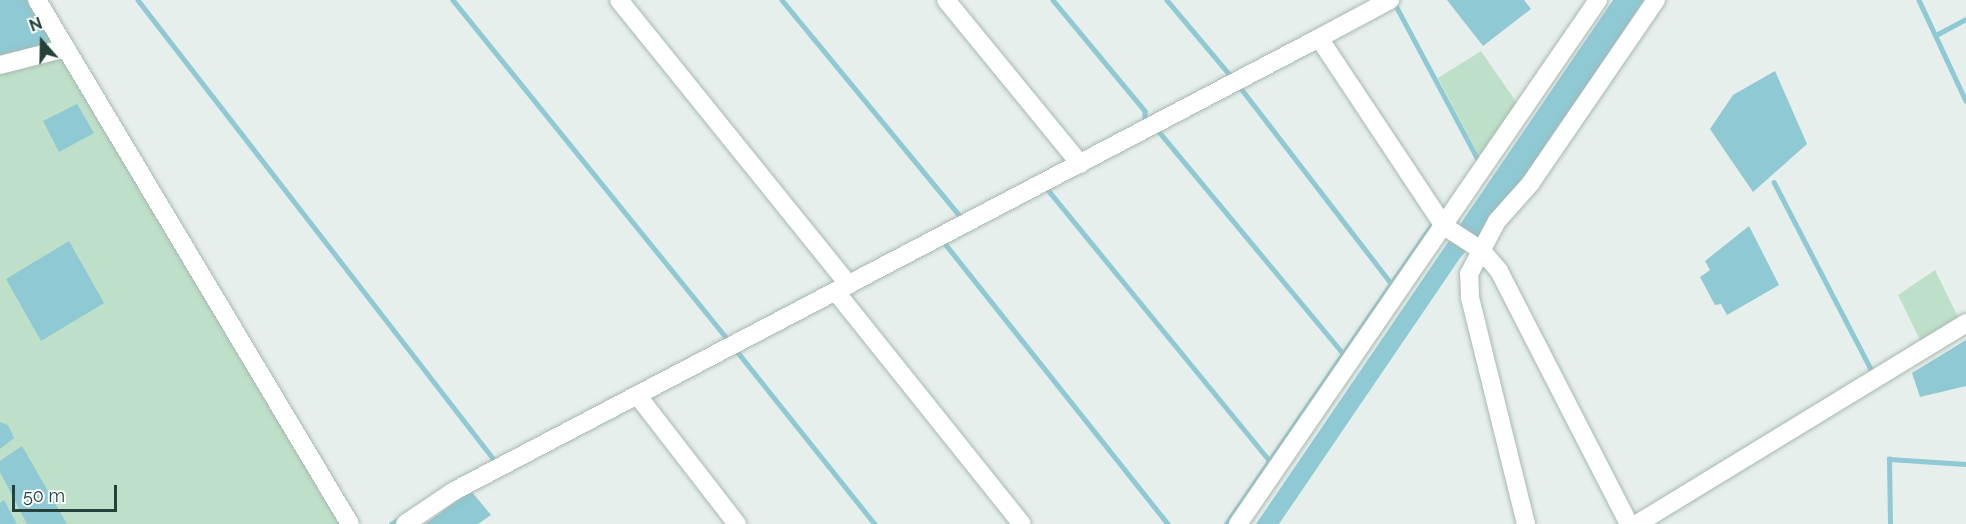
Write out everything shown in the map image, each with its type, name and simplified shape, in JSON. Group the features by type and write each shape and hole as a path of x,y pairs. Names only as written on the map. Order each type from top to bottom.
{"street":[{"path":"37,0 350,524"},
{"path":"619,0 1023,524"},
{"path":"946,0 1080,164"},
{"path":"405,524 454,491 1390,0"},
{"path":"1526,524 1470,297 1469,274 1478,249 1497,221 1530,184 1656,0"},
{"path":"1238,524 1447,229 1590,3"},
{"path":"1319,38 1447,229 1478,249 1499,271 1629,524"},
{"path":"0,65 66,48"},
{"path":"1637,524 1966,323"},
{"path":"638,396 737,524"}],"green space":[{"path":"1481,51 1517,103 1479,156 1438,78"},
{"path":"63,52 344,524 0,524 0,69"},
{"path":"1935,270 1959,319 1921,342 1898,295"}],"water":[{"path":"0,0 28,0 50,39 47,44 0,58"},
{"path":"1447,0 1524,0 1531,9 1483,46"},
{"path":"1613,0 1644,0 1514,195 1460,258 1279,524 1256,524"},
{"path":"1775,71 1807,144 1753,192 1710,129 1733,95"},
{"path":"77,104 94,133 59,152 43,121"},
{"path":"1749,226 1779,285 1727,315 1721,304 1715,305 1700,277 1710,270 1705,261"},
{"path":"69,241 104,303 41,341 6,279"},
{"path":"1966,340 1966,386 1920,397 1912,373"},
{"path":"0,422 8,425 14,438 0,449"},
{"path":"22,446 67,524 27,524 0,472 0,461"},
{"path":"471,491 491,515 478,524 425,524"},
{"path":"4,500 17,524 0,524 0,503"}],"waterway":[{"path":"138,0 496,462"},
{"path":"453,0 729,341"},
{"path":"782,0 962,218"},
{"path":"1053,0 1145,111 1145,122"},
{"path":"1167,0 1231,76 1229,78"},
{"path":"1919,0 1966,101"},
{"path":"1394,2 1479,161"},
{"path":"1936,35 1966,19"},
{"path":"1240,87 1391,283"},
{"path":"1156,128 1343,353"},
{"path":"1774,182 1873,373"},
{"path":"1044,185 1269,460"},
{"path":"1226,524 1435,220"},
{"path":"943,241 1168,524"},
{"path":"736,350 875,524"},
{"path":"1890,524 1889,459 1966,464"},
{"path":"391,524 402,517"}]}
